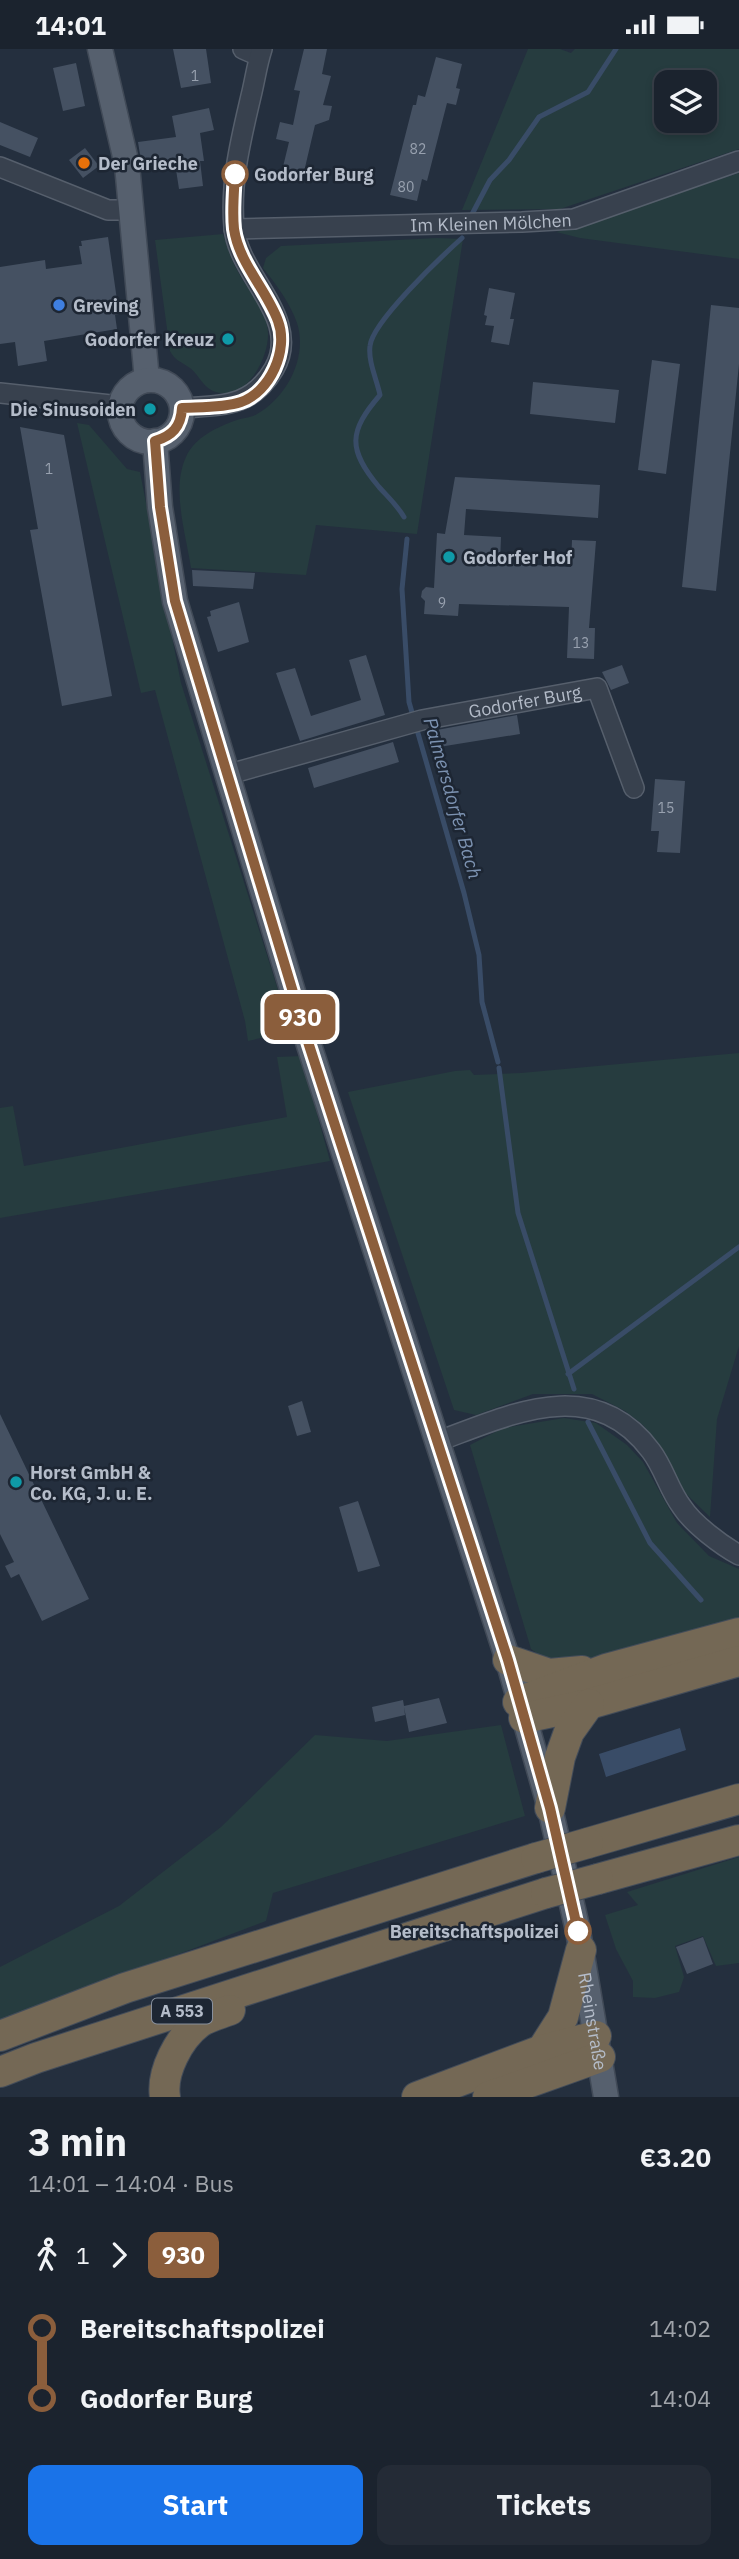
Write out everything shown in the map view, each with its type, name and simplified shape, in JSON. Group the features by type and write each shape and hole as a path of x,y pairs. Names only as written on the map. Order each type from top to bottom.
{"highway":[{"path":"508,1660 549,1674 606,1669 739,1633"},
{"path":"521,1710 589,1704 739,1661"},
{"path":"521,1710 606,1669"},
{"path":"550,1808 560,1757 569,1732 589,1704"},
{"name":"A 553","path":"0,2036 125,1988 536,1858 739,1799"},
{"name":"A 553","path":"0,2072 545,1893 739,1840"},
{"path":"542,2050 563,2017 582,1950"},
{"path":"164,2097 163,2089 172,2054 199,2023 365,1951"},
{"path":"417,2097 542,2050 598,2046"},
{"path":"491,2096 598,2046"},
{"path":"491,2096 534,2097"}],"main road":[{"path":"100,49 125,153 147,380"},
{"path":"147,380 168,385 175,391 182,408 181,417 172,433 155,441 137,439 129,433 121,416 124,396 130,388 147,380"},
{"name":"Rheinstraße","path":"155,441 160,507 175,601 309,1045 508,1660 550,1808 582,1950 606,2097"}],"street":[{"path":"182,408 241,402 260,390 277,363 281,343 279,322 245,262 234,229 235,174 255,51"},
{"name":"Im Kleinen Mölchen","path":"234,229 574,219 739,161"},
{"path":"0,167 108,210 132,210"},
{"path":"0,393 121,406"},
{"name":"Godorfer Burg","path":"226,775 416,722 597,688 634,788"},
{"path":"436,1442 521,1411 550,1406 569,1405 611,1416 627,1427 651,1451 682,1509 724,1546 739,1555"}],"green space":[{"path":"528,49 560,49 571,53 575,49 739,49 739,149 560,209 462,210"},
{"path":"739,173 739,259 580,238 556,232 577,227"},
{"path":"223,234 235,266 264,316 268,333 264,355 253,377 235,391 225,393 209,389 170,351 155,240"},
{"path":"463,239 417,534 316,525 306,575 191,568 180,497 186,457 195,444 207,434 268,407 286,387 297,362 300,336 297,323 291,308 263,268 266,258 281,246"},
{"path":"77,423 89,425 127,469 140,472 181,683 291,1031 248,1041 245,1021 155,690 141,693"},
{"path":"739,1053 739,1346 717,1419 710,1517 679,1487 659,1444 643,1425 625,1411 592,1394 533,1394 476,1415 454,1410 348,1092 455,1071 470,1070 474,1075 521,1073"},
{"path":"301,1056 330,1161 0,1218 0,1108 13,1106 24,1166 287,1117 277,1057"},
{"path":"564,1418 596,1423 627,1445 643,1462 677,1523 709,1556 739,1569 739,1624 558,1669 531,1649 470,1445 503,1428"},
{"path":"501,1725 525,1816 273,1893 266,1921 0,2022 0,1967 119,1906 221,1827 315,1735 387,1741"},
{"path":"739,1857 739,1963 716,1966 703,1936 675,1946 684,1977 679,1992 655,1998 633,1997 633,1981 616,1949 605,1915 638,1905 627,1892"}],"water":[{"path":"680,1728 686,1750 606,1777 599,1754"}],"building":[{"path":"173,49 206,49 211,83 181,88"},
{"path":"304,49 327,49 322,74 331,76 323,105 332,106 329,120 315,125 303,176 282,171 289,142 276,139 280,122 293,125 300,91 294,90"},
{"path":"436,57 462,64 456,88 460,89 456,105 447,103 427,181 422,179 417,201 390,195 413,105 416,105 418,95 425,97"},
{"path":"76,63 85,106 63,111 53,68"},
{"path":"209,108 214,130 200,133 204,161 200,161 203,186 179,189 175,163 142,167 138,142 176,137 172,116"},
{"path":"0,122 38,138 30,157 0,145"},
{"name":"Der Grieche","path":"85,148 99,166 83,178 69,160"},
{"name":"Greving","path":"108,237 119,314 115,315 117,329 44,341 47,361 18,366 15,342 0,344 0,267 45,260 46,269 82,264 79,246 82,246 81,241"},
{"path":"489,288 515,293 509,345 491,342 494,326 485,325"},
{"path":"711,305 739,308 739,364 716,591 682,587"},
{"path":"652,360 680,364 666,474 638,470"},
{"path":"533,382 619,390 615,423 530,414"},
{"path":"20,427 64,435 112,696 62,706 30,530 38,529"},
{"path":"455,477 600,485 598,518 466,509 464,535 501,537 500,563 571,567 572,540 596,541 589,628 595,628 594,659 567,658 569,607 459,604 458,616 424,614 425,601 421,597 422,591 426,587 434,588 437,533 445,534"},
{"path":"192,570 255,573 253,589 193,586"},
{"path":"239,602 249,642 218,652 207,617 211,616 210,611"},
{"path":"366,655 385,715 300,741 276,673 295,668 311,716 361,700 349,660"},
{"path":"622,665 629,683 611,690 602,672"},
{"path":"517,715 520,734 439,747 437,730"},
{"path":"393,742 399,762 314,788 308,768"},
{"path":"655,779 685,781 680,853 657,852 659,831 651,831"},
{"path":"302,1401 311,1432 297,1436 288,1406"},
{"name":"Horst GmbH & Co. KG, J. u. E.","path":"0,1414 89,1599 42,1621 19,1574 11,1578 5,1566 14,1562 0,1534"},
{"path":"358,1501 380,1566 358,1572 339,1507"},
{"path":"439,1698 447,1723 409,1732 404,1707 405,1715 375,1722 372,1707 403,1700 404,1706"},
{"path":"703,1937 713,1964 687,1974 676,1947"}],"waterway":[{"name":"Palmersdorfer Bach","path":"470,218 490,180 509,160 539,117 588,92 616,49"},
{"name":"Palmersdorfer Bach","path":"404,517 369,474 357,451 356,440 362,419 380,395 371,365 370,346 382,322 395,306 462,238"},
{"name":"Palmersdorfer Bach","path":"407,539 402,589 409,702 464,893 479,955 482,1002 498,1062"},
{"name":"Palmersdorfer Bach","path":"499,1068 518,1213 574,1389"},
{"path":"568,1374 739,1247"},
{"name":"Palmersdorfer Bach","path":"588,1422 650,1543 701,1600"}],"bus line":[{"name":"930","path":"235,174 234,229 245,262 279,322 281,343 277,363 260,390 241,402 182,408 178,426 165,438 155,441 160,507 175,601 309,1045 508,1660 550,1808 578,1931"}],"place":[{"name":"Der Grieche","path":"84,163"},
{"name":"Godorfer Burg","path":"235,174"},
{"name":"Greving","path":"59,305"},
{"name":"Godorfer Kreuz","path":"228,339"},
{"name":"Die Sinusoiden","path":"150,409"},
{"name":"Godorfer Hof","path":"449,557"},
{"name":"Horst GmbH & Co. KG, J. u. E.","path":"16,1482"},
{"name":"Bereitschaftspolizei","path":"578,1931"}]}
